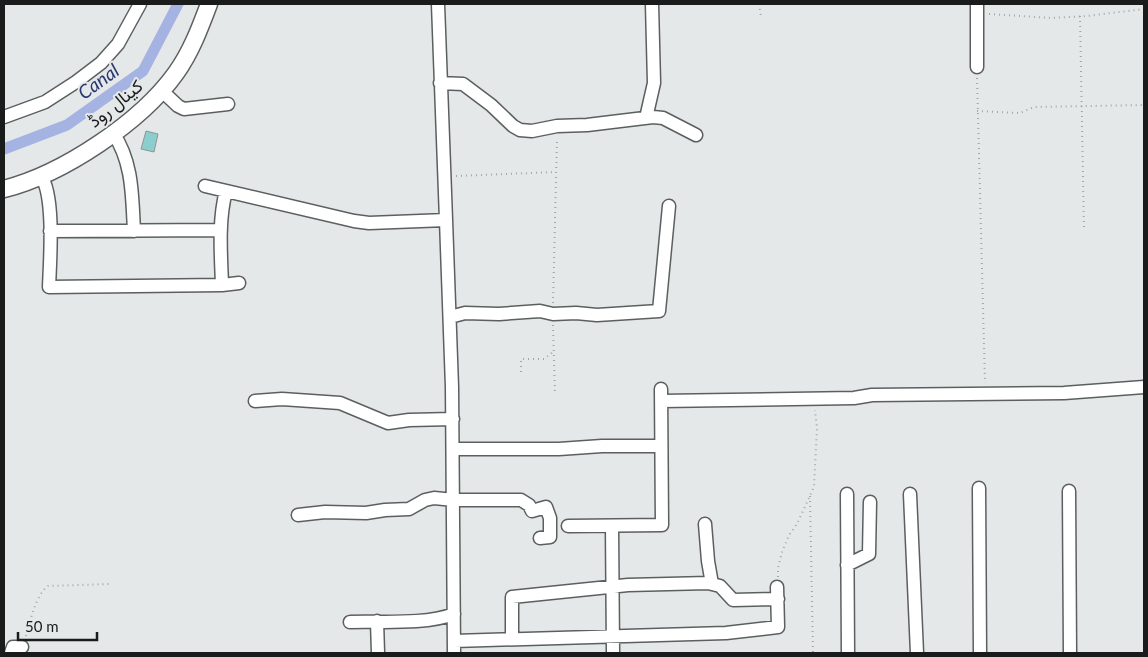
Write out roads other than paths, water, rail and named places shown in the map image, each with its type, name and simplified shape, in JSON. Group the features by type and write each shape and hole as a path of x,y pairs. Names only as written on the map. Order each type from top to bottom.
{"street":[{"path":"4,117 45,102 101,63 118,44 140,4"},
{"name":"کینال روڈ","path":"4,189 41,176 89,149 135,117 162,90 190,50 208,4"},
{"path":"438,4 453,419 454,647 512,639 726,633 778,627 778,593 733,600 720,586 712,584 628,585 512,597 512,639"},
{"path":"646,118 654,83 652,4"},
{"path":"977,9 977,67"},
{"path":"440,83 463,84 520,130 532,131 557,126 663,118 696,135"},
{"path":"162,90 178,106 184,109 228,104"},
{"path":"112,133 120,144 129,170 132,186 134,230"},
{"path":"41,176 45,182 49,198 50,287 239,283"},
{"path":"205,186 300,210 354,221 369,223 446,220"},
{"path":"222,284 221,230 226,191"},
{"path":"450,317 465,313 499,314 540,311 552,314 606,314 659,311 668,206"},
{"path":"50,231 221,230"},
{"path":"568,526 662,526 661,395 854,398 872,395 913,396 1144,388"},
{"path":"255,401 282,399 340,402 388,422 453,419"},
{"path":"453,449 559,449 602,446 661,446"},
{"path":"979,488 980,653"},
{"path":"1069,491 1070,653"},
{"path":"846,494 848,653"},
{"path":"910,494 917,653"},
{"path":"298,515 325,512 376,512 409,509 425,500 434,498 454,500 521,500 529,505 532,511 546,507 550,518 550,537 540,538"},
{"path":"847,566 869,554 870,502"},
{"path":"705,524 712,584"},
{"path":"612,526 613,653"},
{"path":"350,622 441,619 454,614"},
{"path":"377,621 378,653"}],"waterway":[{"name":"Canal","path":"4,149 67,125 143,71 178,4"}]}
